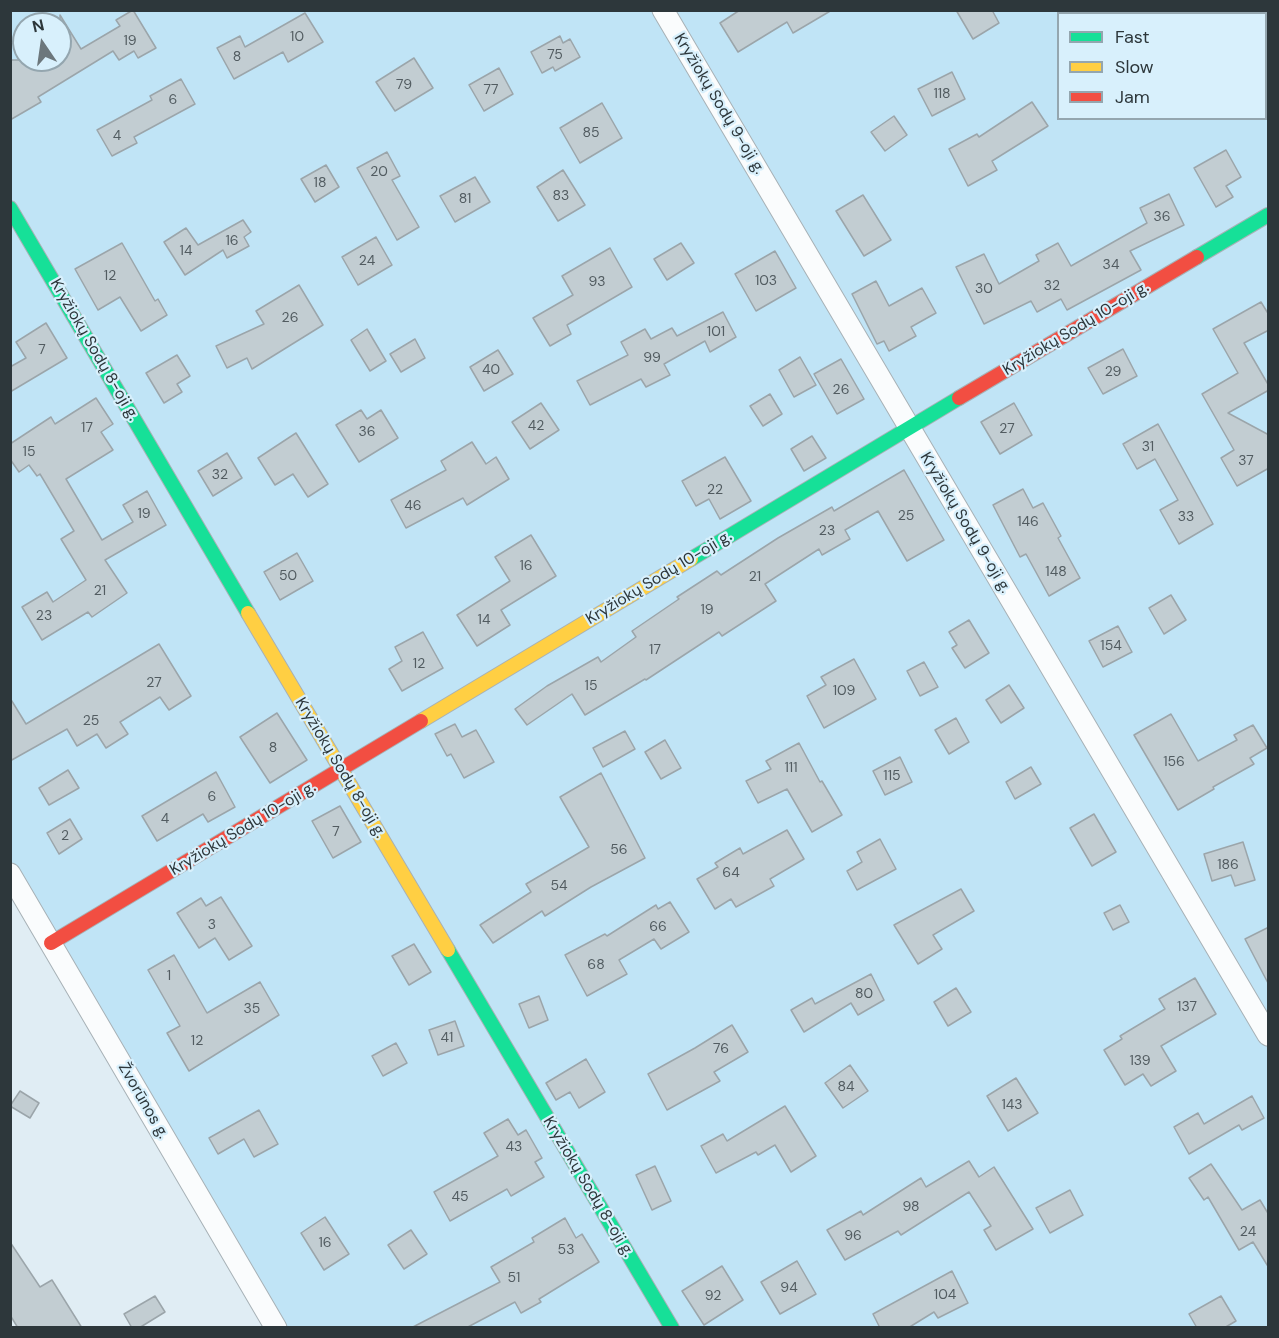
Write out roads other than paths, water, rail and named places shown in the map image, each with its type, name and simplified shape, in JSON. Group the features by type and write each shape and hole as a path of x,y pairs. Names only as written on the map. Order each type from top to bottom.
{"street":[{"name":"Kryžiokų Sodų 9-oji g.","path":"663,10 1269,1035"},
{"name":"Kryžiokų Sodų 8-oji g.","path":"10,208 672,1328"},
{"name":"Kryžiokų Sodų 10-oji g.","path":"51,943 909,428 1269,215"},
{"name":"Žvorūnos g.","path":"10,874 276,1328"}]}
